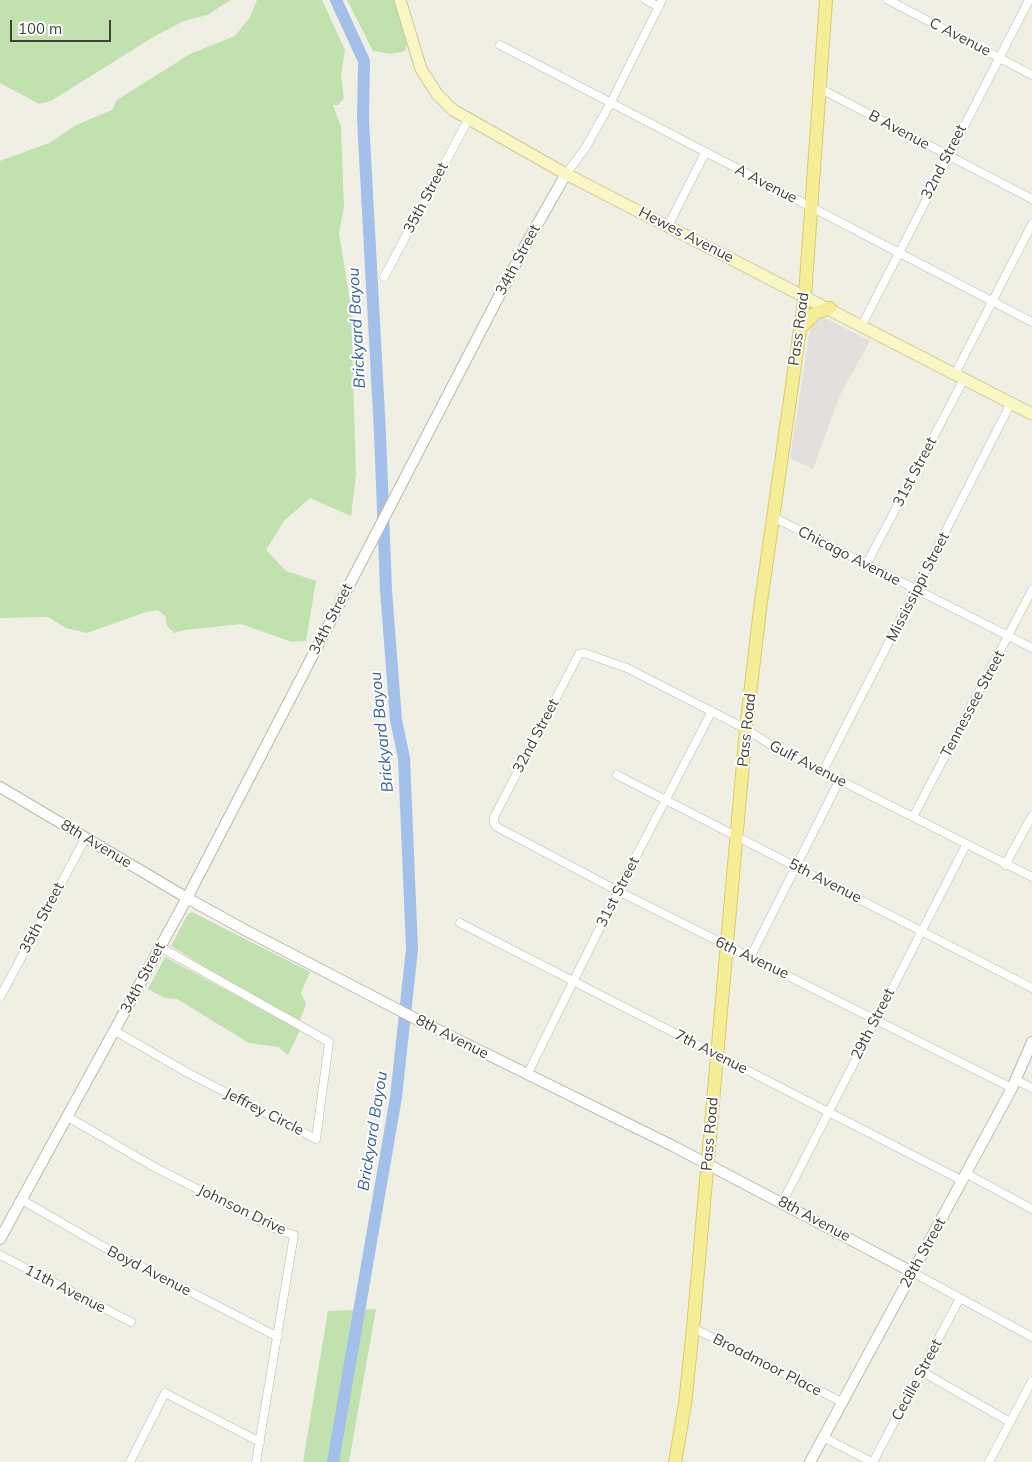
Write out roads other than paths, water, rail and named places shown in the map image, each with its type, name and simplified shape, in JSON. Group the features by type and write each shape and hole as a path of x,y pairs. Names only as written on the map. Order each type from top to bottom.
{"main road":[{"name":"Hewes Avenue","path":"400,0 414,49 426,78 444,102 468,120 566,174 830,308 1032,414"},
{"name":"Pass Road","path":"675,1462 685,1404 693,1328 746,729 804,295 812,208 826,0"},
{"path":"800,328 815,312 830,308"}],"street":[{"path":"646,0 661,3"},
{"name":"C Avenue","path":"888,0 1032,75"},
{"path":"904,8 908,0"},
{"name":"32nd Street","path":"862,325 1029,0"},
{"name":"34th Street","path":"0,1239 187,898 520,255 566,174 586,147 661,3"},
{"name":"A Avenue","path":"500,45 610,104 1032,322"},
{"name":"B Avenue","path":"819,88 1032,199"},
{"name":"35th Street","path":"384,277 468,120"},
{"path":"668,226 706,153"},
{"name":"31st Street","path":"866,565 959,376 992,302 1032,224"},
{"name":"Mississippi Street","path":"823,771 1011,404"},
{"name":"Chicago Avenue","path":"773,517 1032,648"},
{"name":"Tennessee Street","path":"913,818 1032,590"},
{"name":"32nd Street","path":"494,823 494,817 579,654 584,653"},
{"name":"Gulf Avenue","path":"584,653 627,668 746,729 774,747 1032,877"},
{"name":"31st Street","path":"527,1075 618,891 712,711"},
{"name":"5th Avenue","path":"617,775 1032,988"},
{"path":"751,956 840,780"},
{"name":"8th Avenue","path":"0,787 187,898 418,1020 708,1164 912,1272"},
{"path":"1005,865 1032,816"},
{"name":"6th Avenue","path":"494,823 618,891 727,946 751,956 875,1020 1014,1084"},
{"name":"35th Street","path":"0,997 85,839"},
{"name":"29th Street","path":"782,1203 966,845"},
{"name":"7th Avenue","path":"460,923 828,1112 965,1177"},
{"name":"Jeffrey Circle","path":"115,1031 188,1073 316,1139 330,1050 328,1040 160,947"},
{"name":"28th Street","path":"810,1462 965,1177 1014,1084 1032,1042"},
{"path":"1014,1084 1032,1088"},
{"name":"Johnson Drive","path":"68,1117 156,1168 278,1230 294,1235 256,1462"},
{"path":"965,1177 1032,1209"},
{"name":"Boyd Avenue","path":"22,1200 108,1250 278,1337"},
{"name":"11th Avenue","path":"0,1255 131,1322"},
{"path":"912,1272 1032,1337"},
{"name":"Cecille Street","path":"872,1462 960,1298"},
{"name":"Broadmoor Place","path":"693,1328 842,1402"},
{"path":"922,1371 1010,1422"},
{"path":"990,1462 1032,1381"},
{"path":"130,1462 166,1393 260,1442"},
{"path":"823,1437 872,1462"}],"waterway":[{"name":"Brickyard Bayou","path":"333,1462 396,1097 412,949 404,758 396,720 386,590 380,433 363,119 364,61 336,0"}]}
